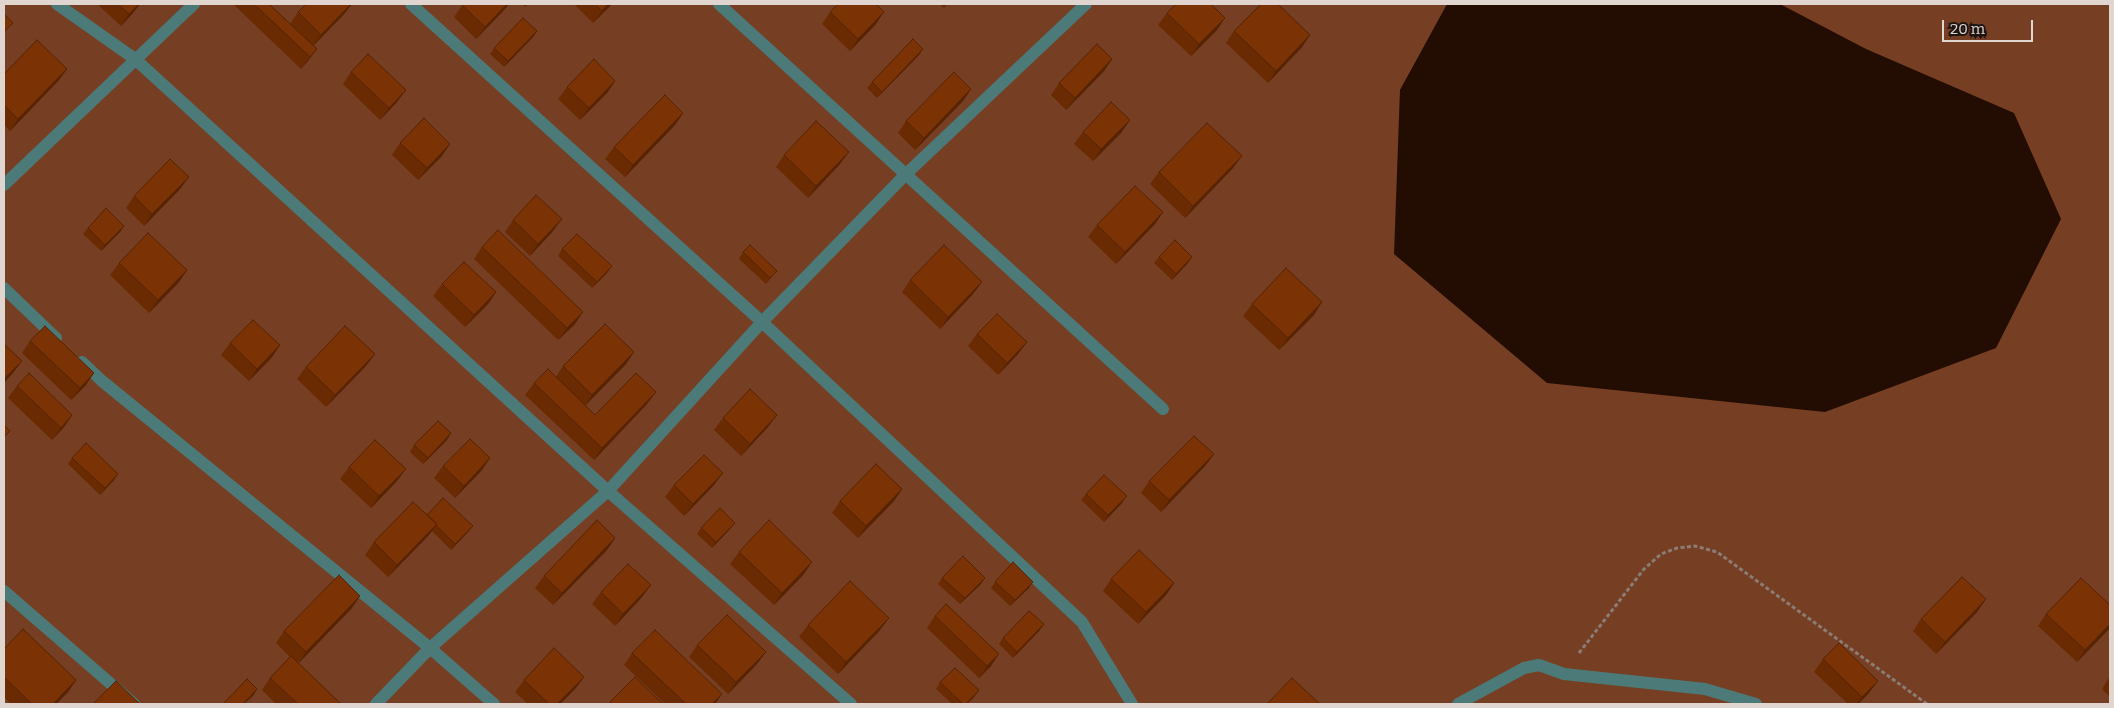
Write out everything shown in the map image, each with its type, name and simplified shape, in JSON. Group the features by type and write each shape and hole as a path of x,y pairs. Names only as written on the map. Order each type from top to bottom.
{"street":[{"path":"57,4 135,60 608,490 851,704"},
{"path":"4,185 194,4"},
{"path":"411,4 762,322 1082,622 1132,704"},
{"path":"719,4 1163,409"},
{"path":"376,704 430,648 608,490 762,322 905,175 1080,6"},
{"path":"4,288 102,381 430,648 494,704"},
{"path":"4,591 134,704"},
{"path":"1458,704 1524,668 1539,666 1564,674 1705,689 1756,704"}],"path":[{"path":"1564,674 1571,660 1581,651 1644,569 1661,554 1678,548 1695,546 1717,552 1926,704"}],"shaded area":[{"path":"4,4 2110,4 2110,704 4,704"},
{"path":"1447,4 1780,4 1866,49 2014,113 2061,219 1996,348 1825,412 1547,383 1394,254 1400,90"}],"building":[{"path":"118,4 139,4 129,14"},
{"path":"254,4 269,4 317,49 310,57"},
{"path":"306,4 351,4 321,35 298,12"},
{"path":"463,4 507,4 485,27"},
{"path":"595,4 608,4 602,11"},
{"path":"838,4 876,4 884,12 858,39 830,12"},
{"path":"1176,4 1211,4 1225,18 1199,44 1167,13"},
{"path":"1261,4 1278,4 1310,35 1276,71 1234,31"},
{"path":"4,14 13,23 4,32"},
{"path":"523,18 537,31 508,61 494,48"},
{"path":"913,39 923,49 882,92 872,82"},
{"path":"37,40 67,69 18,119 4,105 4,74"},
{"path":"1097,44 1112,59 1075,98 1059,83"},
{"path":"368,54 406,90 389,108 351,72"},
{"path":"594,59 615,81 589,108 567,87"},
{"path":"954,72 971,89 924,138 906,121"},
{"path":"665,95 683,113 633,165 614,147"},
{"path":"1111,102 1130,120 1101,149 1083,132"},
{"path":"424,118 450,144 427,168 400,143"},
{"path":"816,121 849,152 816,186 784,155"},
{"path":"1207,123 1242,156 1193,206 1159,172"},
{"path":"170,159 189,177 152,214 134,196"},
{"path":"1135,186 1163,212 1125,252 1097,225"},
{"path":"536,195 562,219 538,244 513,220"},
{"path":"106,208 124,226 105,245 88,228"},
{"path":"498,230 583,312 567,328 482,247"},
{"path":"148,233 187,270 158,300 119,263"},
{"path":"577,234 612,266 597,282 562,249"},
{"path":"1175,240 1192,257 1176,274 1159,257"},
{"path":"750,245 777,271 770,278 743,252"},
{"path":"944,245 982,282 948,317 910,280"},
{"path":"464,262 496,292 474,315 442,284"},
{"path":"1286,268 1322,302 1288,338 1252,304"},
{"path":"997,314 1027,342 1007,363 977,334"},
{"path":"253,320 280,345 257,369 230,343"},
{"path":"605,324 634,352 592,395 563,366"},
{"path":"45,326 94,373 80,388 30,341"},
{"path":"345,326 375,354 335,395 306,367"},
{"path":"4,344 22,361 4,379"},
{"path":"548,369 595,415 636,373 656,392 602,448 534,383"},
{"path":"29,373 72,415 61,428 17,386"},
{"path":"750,389 777,415 750,444 723,418"},
{"path":"438,421 451,433 428,458 414,445"},
{"path":"4,425 10,431 4,437"},
{"path":"1194,436 1214,454 1169,500 1149,481"},
{"path":"470,439 490,458 464,486 443,466"},
{"path":"375,440 406,469 379,496 349,467"},
{"path":"86,443 118,474 105,488 72,458"},
{"path":"704,455 723,473 693,504 674,485"},
{"path":"876,464 902,489 866,526 840,501"},
{"path":"1104,475 1127,496 1108,515 1086,494"},
{"path":"443,498 473,526 455,544 427,515"},
{"path":"413,502 437,524 397,565 374,542"},
{"path":"720,508 735,523 716,542 701,528"},
{"path":"597,520 615,538 562,593 544,576"},
{"path":"769,520 812,562 782,593 739,552"},
{"path":"1139,550 1174,583 1146,612 1111,579"},
{"path":"963,556 985,578 965,598 942,578"},
{"path":"1013,562 1033,582 1015,600 995,582"},
{"path":"628,564 651,585 623,614 601,592"},
{"path":"339,575 360,596 306,652 284,631"},
{"path":"1962,577 1986,599 1945,642 1921,619"},
{"path":"2081,578 2110,605 2110,624 2085,650 2046,614"},
{"path":"850,581 889,618 846,662 808,625"},
{"path":"946,604 999,654 987,666 935,616"},
{"path":"1029,611 1044,624 1017,652 1003,638"},
{"path":"727,615 766,652 736,682 697,645"},
{"path":"23,629 76,680 53,704 32,704 4,677 4,649"},
{"path":"655,630 722,694 712,704 686,704 632,653"},
{"path":"1839,643 1878,681 1862,697 1823,659"},
{"path":"554,648 584,677 557,704 549,704 524,680"},
{"path":"291,656 341,704 298,704 270,678"},
{"path":"955,668 979,690 966,704 963,704 940,682"},
{"path":"635,677 663,704 613,704 610,702"},
{"path":"1292,678 1320,704 1267,704"},
{"path":"247,679 257,689 243,704 223,704"},
{"path":"116,681 140,704 93,704"}]}
